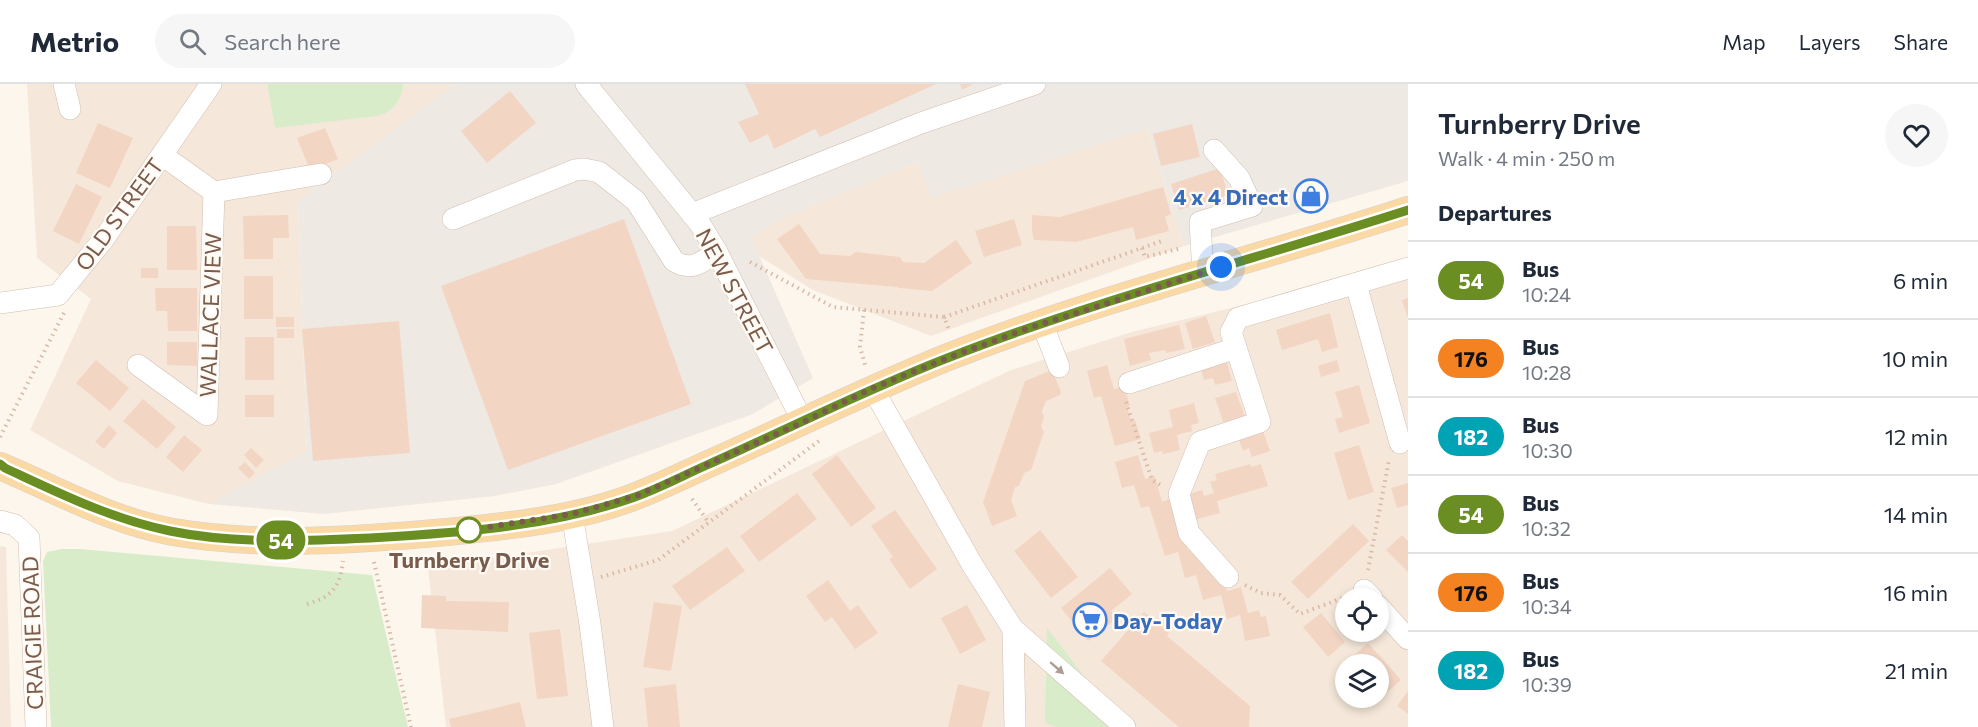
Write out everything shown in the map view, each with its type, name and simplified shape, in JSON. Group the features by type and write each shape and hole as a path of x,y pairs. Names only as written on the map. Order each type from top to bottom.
{"main road":[{"path":"2,466 113,517 172,532 243,539 318,540 407,536 500,527 572,514 636,496 813,430 873,388 950,357 1042,324 1408,210"}],"street":[{"path":"64,84 70,109"},
{"name":"OLD STREET","path":"58,295 103,240 211,84"},
{"name":"NEW STREET","path":"586,84 692,214 717,252 813,430"},
{"path":"692,214 921,123 1035,84"},
{"path":"1203,273 1200,222 1252,206 1239,178 1214,150"},
{"path":"162,155 214,192 321,174"},
{"path":"453,219 575,170 584,169 599,172 636,201 675,261 684,267 697,266 717,252"},
{"name":"WALLACE VIEW","path":"138,365 207,415 214,192"},
{"path":"1228,577 1188,533 1179,494 1200,442 1260,422 1231,332 1238,318 1408,268"},
{"path":"1356,284 1400,443"},
{"path":"0,303 58,295"},
{"path":"1042,324 1059,368"},
{"path":"1129,383 1236,348"},
{"path":"873,388 973,566 1013,629 1125,727"},
{"path":"572,514 590,624 603,727"},
{"name":"CRAIGIE ROAD","path":"0,521 15,525 29,538 36,727"},
{"path":"1389,618 1408,639"},
{"path":"1013,629 1015,727"}],"path":[{"path":"750,262 833,307 944,317 1165,240"},
{"path":"1142,248 1145,257 1201,244"},
{"path":"0,437 66,309 58,295"},
{"path":"864,310 860,347 873,388"},
{"path":"944,317 949,330"},
{"path":"1129,383 1121,386 1152,480 1179,494"},
{"path":"583,582 658,560 709,523 813,430"},
{"path":"1369,588 1388,463 1400,443"},
{"path":"692,499 709,523"},
{"path":"307,604 323,600 334,591 344,561"},
{"path":"374,562 411,727"},
{"path":"1228,577 1261,593 1280,595 1300,614 1335,604"}],"shaded area":[{"path":"27,84 267,84 275,128 401,95 404,84 454,84 298,201 307,452 209,504 118,481 30,430 91,299 37,258"},
{"path":"454,84 1408,84 1408,181 1184,246 1147,129 932,198 918,162 785,217 751,237 813,378 753,414 556,484 495,496 324,514 209,504 307,451 298,201"},
{"path":"1147,129 1184,246 931,336 813,290 759,256 751,237 785,217 918,162 932,197"},
{"path":"1408,265 1408,727 446,727 428,568 672,531 1011,370 1132,332"},
{"path":"0,546 6,547 11,727 0,727"}],"green space":[{"path":"267,84 404,84 396,104 377,116 275,128"},
{"path":"62,549 372,575 408,727 51,727 43,561 47,552"},
{"path":"1047,628 1123,727 1057,727 1045,723"}],"building":[{"path":"745,84 936,84 820,137 815,129 774,149 768,134 750,143 738,122 759,114"},
{"path":"960,84 973,84 962,90"},
{"path":"510,91 536,123 487,163 461,131"},
{"path":"98,123 133,138 110,188 76,173"},
{"path":"1192,124 1200,157 1161,166 1153,134"},
{"path":"325,128 338,159 310,170 297,138"},
{"path":"1220,168 1228,195 1179,210 1171,184"},
{"path":"76,184 102,197 79,244 53,231"},
{"path":"1163,187 1171,214 1165,217 1169,231 1136,240 1133,227 1076,242 1034,240 1032,215 1060,217"},
{"path":"288,215 289,238 273,238 273,259 244,259 243,216"},
{"path":"624,219 691,404 508,470 441,286"},
{"path":"1014,219 1022,245 984,257 975,231"},
{"path":"799,224 820,254 850,256 856,252 900,257 903,262 924,263 956,240 972,263 932,291 806,279 777,239"},
{"path":"167,226 196,226 197,270 167,270"},
{"path":"141,268 158,268 158,278 141,278"},
{"path":"244,276 273,276 273,319 244,319"},
{"path":"155,288 197,288 197,331 168,331 167,311 156,311"},
{"path":"1408,298 1408,316 1407,316 1402,300"},
{"path":"1330,313 1338,347 1322,352 1318,339 1282,350 1276,330"},
{"path":"1206,316 1215,342 1193,349 1185,323"},
{"path":"276,317 294,317 294,327 276,327"},
{"path":"399,321 410,453 313,461 302,329"},
{"path":"1179,325 1185,349 1166,353 1165,350 1149,353 1151,360 1130,366 1124,339"},
{"path":"277,329 294,329 294,338 277,338"},
{"path":"245,337 274,337 274,380 245,380"},
{"path":"167,342 197,342 197,366 167,365"},
{"path":"1225,355 1232,381 1215,385 1213,378 1204,380 1199,361"},
{"path":"96,360 129,388 110,411 76,383"},
{"path":"1337,360 1340,371 1321,377 1318,366"},
{"path":"1107,365 1114,389 1124,386 1130,406 1127,407 1131,421 1135,420 1141,439 1115,446 1101,396 1094,398 1087,371"},
{"path":"1052,370 1061,392 1060,395 1046,401 1042,411 1044,417 1041,426 1044,432 1031,470 1024,473 1019,486 1015,487 1011,500 1017,516 992,526 983,502 1025,381"},
{"path":"1359,385 1370,423 1339,433 1335,419 1343,417 1335,392"},
{"path":"1236,392 1245,417 1224,424 1215,398"},
{"path":"245,395 274,395 274,417 245,417"},
{"path":"143,399 176,427 157,449 123,421"},
{"path":"1194,403 1199,423 1191,425 1192,431 1177,435 1180,450 1163,454 1162,451 1154,453 1149,433 1173,427 1169,410"},
{"path":"109,425 117,433 104,449 95,442"},
{"path":"1261,425 1270,451 1252,457 1249,448 1243,451 1237,434"},
{"path":"184,435 202,450 183,472 166,457"},
{"path":"1359,445 1374,492 1348,500 1334,453"},
{"path":"251,448 264,460 256,468 244,455"},
{"path":"837,455 876,508 851,527 812,474"},
{"path":"1138,455 1145,479 1155,476 1162,502 1169,499 1188,550 1199,546 1206,570 1220,567 1227,591 1241,587 1248,613 1259,610 1261,617 1266,616 1270,636 1245,641 1240,615 1227,619 1221,595 1203,600 1196,575 1185,578 1178,552 1165,556 1149,506 1141,508 1134,485 1122,488 1115,462"},
{"path":"245,462 255,473 249,479 238,468"},
{"path":"1250,464 1251,467 1261,464 1268,486 1217,501 1220,513 1194,520 1186,495 1202,490 1204,496 1214,493 1210,482 1217,480 1215,474"},
{"path":"1408,483 1408,505 1397,508 1391,488"},
{"path":"797,493 817,519 759,562 740,536"},
{"path":"895,510 937,569 910,589 889,559 893,557 871,526"},
{"path":"1353,524 1369,541 1308,599 1291,582"},
{"path":"1040,530 1078,577 1051,598 1014,551"},
{"path":"1402,535 1408,541 1408,572 1386,550"},
{"path":"727,547 745,571 690,610 672,586"},
{"path":"1110,568 1132,594 1111,611 1117,618 1088,641 1061,608"},
{"path":"828,580 850,611 858,605 878,633 855,649 832,617 825,622 806,596"},
{"path":"422,595 446,596 446,601 509,602 508,632 421,628"},
{"path":"654,602 682,606 671,671 643,667"},
{"path":"967,605 986,640 960,654 941,618"},
{"path":"1144,612 1169,633 1167,636 1250,706 1249,727 1179,727 1101,661"},
{"path":"1321,613 1335,630 1335,642 1345,642 1328,657 1303,627"},
{"path":"560,629 568,696 537,699 529,633"},
{"path":"1368,643 1378,654 1356,654"},
{"path":"1389,667 1401,680 1389,690"},
{"path":"676,684 680,727 648,727 644,688"},
{"path":"958,684 990,692 982,727 948,727"},
{"path":"1408,691 1408,714 1397,706"},
{"path":"520,702 526,727 451,727 449,719"}],"bus line":[{"name":"54","path":"0,464 113,517 172,532 243,539 318,540 407,536 500,527 600,508 636,496 803,422 873,388 950,357 1029,328 1257,255 1408,210"}],"place":[{"name":"4 x 4 Direct","path":"1311,196"},
{"name":"Turnberry Drive","path":"469,530"},
{"name":"Day-Today","path":"1090,620"}],"route":[{"path":"469,530 572,514 600,508 636,496 803,422 873,388 950,357 1029,328 1221,267"}]}
